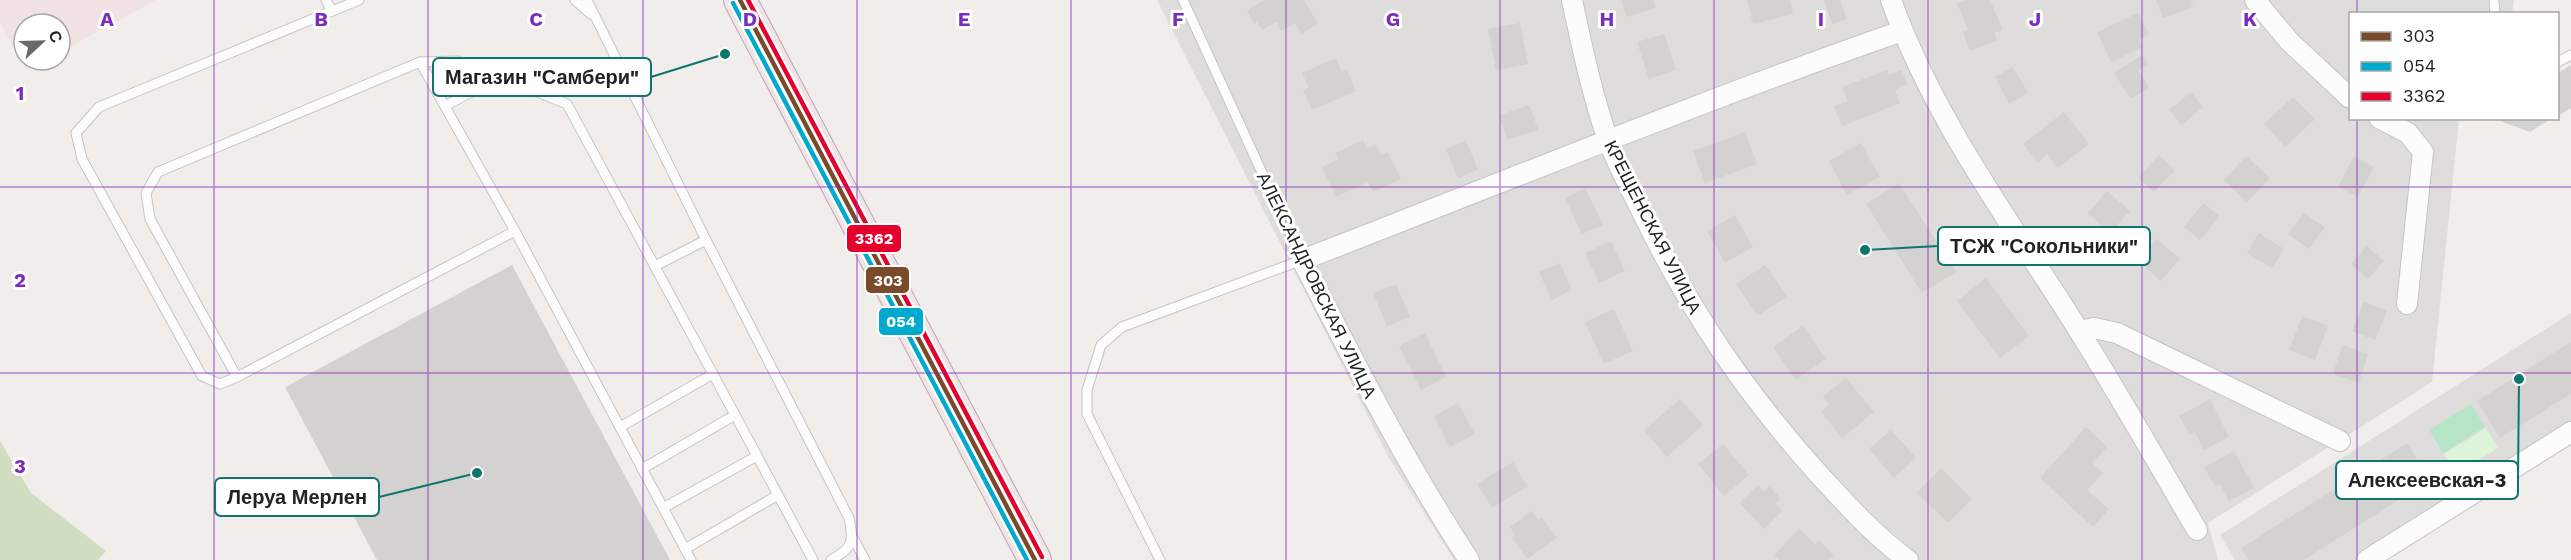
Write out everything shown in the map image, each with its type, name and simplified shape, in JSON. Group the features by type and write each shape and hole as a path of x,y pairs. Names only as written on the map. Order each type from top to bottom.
{"highway":[{"path":"740,0 1035,560"}],"street":[{"name":"КРЕЩЕНСКАЯ УЛИЦА","path":"1572,0 1586,70 1609,142 1689,303 1746,388 1780,432 1883,542 1908,560"},
{"path":"1891,0 1902,31 1939,106 1980,177 2080,331 2197,531"},
{"path":"2255,0 2289,41 2349,97"},
{"path":"1302,260 1609,142 1748,84 1902,31"},
{"path":"2383,120 2408,133 2423,152 2407,304"},
{"name":"АЛЕКСАНДРОВСКАЯ УЛИЦА","path":"1302,260 1375,404 1429,499 1469,560"},
{"path":"2080,331 2094,328 2117,333 2340,441"},
{"path":"2367,560 2571,432"}],"lane":[{"path":"326,0 332,11"},
{"path":"359,0 99,107 76,133 82,159 202,376 220,384 237,377 515,231"},
{"path":"575,0 593,15"},
{"path":"587,0 706,240 849,518 853,538 865,560"},
{"name":"АЛЕКСАНДРОВСКАЯ УЛИЦА","path":"1183,0 1302,260"},
{"path":"2494,2 2495,12"},
{"path":"237,377 150,219 146,193 158,172 420,62 457,61 567,105 813,560"},
{"path":"420,62 515,231 691,560"},
{"path":"445,106 500,77"},
{"path":"655,266 706,240"},
{"path":"1160,560 1087,414 1087,390 1101,345 1122,327 1302,260"},
{"path":"620,427 713,374"},
{"path":"642,469 735,415"},
{"path":"663,507 757,456"},
{"path":"685,549 778,495"},
{"path":"831,560 845,552 853,538"}],"shaded area":[{"path":"0,0 156,0 72,46 72,12 12,12 12,44 0,22"},
{"path":"1157,0 2470,0 2469,12 2349,12 2349,120 2459,120 2432,382 2208,523 2218,560 1454,560 1389,458"},
{"path":"2467,0 2514,0 2512,12 2464,12"},
{"path":"2571,313 2571,445 2382,560 2235,560 2220,535"}],"green space":[{"path":"2471,404 2485,427 2443,453 2429,430"},
{"path":"2486,428 2498,448 2456,473 2444,454"},
{"path":"0,441 31,493 106,551 98,560 0,560"}],"building":[{"path":"1265,0 1304,0 1318,24 1301,34 1295,23 1281,31 1276,22 1262,30 1257,22 1254,24 1247,10"},
{"path":"1621,0 1653,0 1656,8 1626,17"},
{"path":"1747,0 1790,0 1793,14 1753,24"},
{"path":"1824,0 1840,0 1847,19 1832,24"},
{"path":"1965,0 1990,0 2003,30 1994,33 1997,40 1970,51 1963,32 1968,30 1957,3"},
{"path":"2156,0 2191,0 2193,7 2163,18"},
{"path":"2138,13 2149,34 2139,39 2143,47 2111,62 2097,32"},
{"path":"1520,23 1528,64 1496,70 1488,29"},
{"path":"1664,34 1676,70 1649,79 1637,42"},
{"path":"2142,55 2148,64 2138,70 2149,87 2131,99 2114,73"},
{"path":"1336,58 1342,72 1347,69 1356,91 1312,110 1303,90 1309,87 1302,73"},
{"path":"2571,65 2571,108 2559,115 2559,72"},
{"path":"2013,67 2028,93 2009,104 1995,77"},
{"path":"1887,70 1889,75 1902,70 1907,85 1895,90 1900,103 1842,126 1834,106 1848,101 1842,87"},
{"path":"2191,92 2203,107 2182,125 2169,110"},
{"path":"2293,97 2315,119 2285,147 2264,124"},
{"path":"1530,105 1538,130 1507,140 1499,115"},
{"path":"2064,112 2089,144 2058,168 2047,154 2038,162 2023,144"},
{"path":"2497,120 2549,120 2530,132"},
{"path":"1745,132 1757,164 1705,183 1693,151"},
{"path":"1363,140 1367,148 1376,144 1381,155 1388,152 1401,179 1373,192 1368,182 1336,197 1322,167 1338,159 1335,153"},
{"path":"1466,140 1478,170 1458,178 1446,149"},
{"path":"1861,143 1880,177 1847,195 1829,161"},
{"path":"2159,155 2175,170 2154,192 2138,178"},
{"path":"2246,156 2270,178 2247,202 2224,180"},
{"path":"2354,156 2374,167 2358,197 2338,187"},
{"path":"1899,183 1956,272 1922,293 1866,204"},
{"path":"1585,188 1603,225 1582,234 1565,198"},
{"path":"2107,191 2130,211 2110,233 2088,213"},
{"path":"2203,203 2220,216 2200,240 2184,227"},
{"path":"2304,213 2325,227 2309,249 2288,234"},
{"path":"1735,215 1753,247 1725,263 1707,231"},
{"path":"2259,233 2284,249 2272,268 2247,253"},
{"path":"2157,239 2180,259 2161,281 2138,261"},
{"path":"1611,241 1625,271 1599,283 1585,253"},
{"path":"2367,246 2384,261 2368,279 2351,264"},
{"path":"1560,263 1572,290 1552,300 1539,272"},
{"path":"512,265 670,560 377,560 285,387"},
{"path":"1765,265 1787,296 1758,316 1736,284"},
{"path":"1986,278 2029,336 2000,358 1957,301"},
{"path":"1396,284 1410,317 1387,326 1373,293"},
{"path":"2364,302 2387,311 2375,340 2352,331"},
{"path":"1614,309 1633,351 1604,364 1585,322"},
{"path":"2302,316 2328,326 2315,360 2289,350"},
{"path":"1803,326 1826,359 1796,380 1773,347"},
{"path":"1425,333 1446,377 1421,390 1399,346"},
{"path":"2571,342 2571,394 2500,438 2477,401"},
{"path":"2342,345 2368,354 2359,383 2333,374"},
{"path":"1846,378 1874,412 1842,438 1821,412 1829,405 1823,397"},
{"path":"1680,399 1703,425 1667,457 1644,430"},
{"path":"2210,399 2229,437 2204,450 2195,432 2190,435 2179,416"},
{"path":"1458,403 1475,434 1450,447 1434,416"},
{"path":"2086,427 2107,447 2092,463 2103,473 2087,490 2109,509 2093,527 2040,478"},
{"path":"1891,430 1916,458 1894,478 1869,449"},
{"path":"2407,443 2430,480 2304,560 2249,560 2241,548"},
{"path":"1723,444 1749,475 1724,496 1698,464"},
{"path":"2234,451 2254,488 2229,501 2220,484 2215,486 2204,467"},
{"path":"1513,462 1527,486 1492,508 1477,484"},
{"path":"1941,468 1972,499 1948,523 1917,493"},
{"path":"1758,485 1764,492 1769,486 1781,499 1776,504 1782,511 1764,529 1739,503"},
{"path":"1532,511 1538,520 1542,517 1557,538 1527,559 1512,538 1515,535 1510,527"},
{"path":"1799,529 1815,544 1819,540 1834,555 1829,560 1779,560 1774,555"}],"transit line":[{"name":"303","path":"740,0 1035,560"},
{"name":"3362","path":"748,0 1042,557"},
{"name":"054","path":"733,3 1027,560"}],"place":[{"name":"Магазин \"Самбери\"","path":"725,54"},
{"name":"ТСЖ \"Сокольники\"","path":"1865,250"},
{"name":"Алексеевская-3","path":"2519,379"},
{"name":"Леруа Мерлен","path":"477,473"}]}
